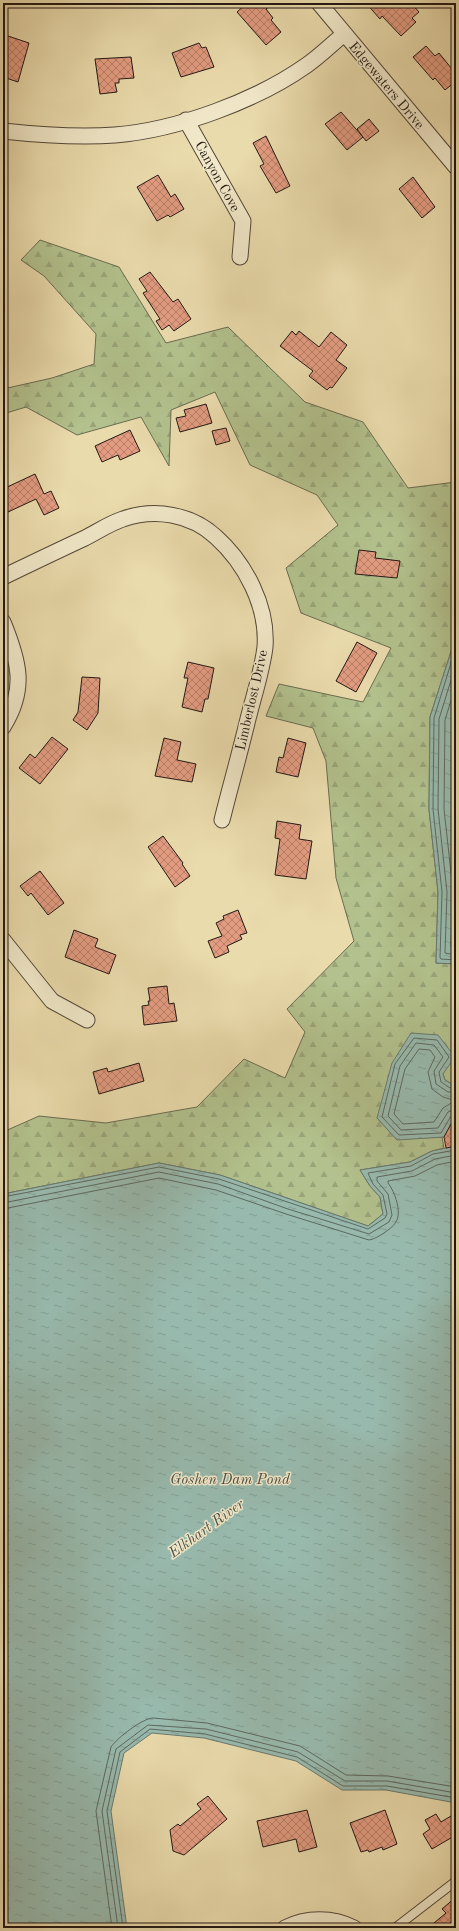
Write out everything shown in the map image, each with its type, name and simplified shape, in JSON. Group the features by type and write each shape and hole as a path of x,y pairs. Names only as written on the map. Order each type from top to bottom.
{"street":[{"name":"Edgewaters Drive","path":"319,3 456,167"},
{"path":"3,130 33,134 73,136 116,135 149,130 186,120 253,96 281,81 308,64 344,34"},
{"name":"Canyon Cove","path":"186,120 243,221 240,257"},
{"name":"Limberlost Drive","path":"3,577 123,519 149,514 167,514 185,517 208,530 229,548 246,574 257,597 262,619 265,646 259,676 222,820"},
{"path":"3,622 17,660 20,678 18,693 11,714 3,728"},
{"path":"3,940 52,1001 87,1020"},
{"path":"285,1928 296,1923 319,1920 342,1922 354,1928"}],"lane":[{"path":"396,1928 456,1881"}],"green space":[{"path":"40,240 119,267 166,343 228,327 305,402 363,422 408,488 456,482 456,636 430,717 429,809 438,892 436,963 456,964 456,1077 452,1084 445,1080 443,1074 379,1114 377,1118 397,1139 442,1137 444,1148 432,1151 410,1162 360,1170 370,1186 380,1197 383,1214 368,1226 220,1175 159,1163 3,1194 3,1132 39,1116 106,1123 197,1107 244,1059 285,1078 305,1032 287,1009 354,941 336,878 326,761 313,728 266,716 279,684 363,702 391,648 301,613 286,568 338,525 317,495 250,465 215,392 171,410 169,466 141,417 77,435 26,407 3,414 3,389 52,378 94,364 96,334 44,276 21,260"},
{"path":"3,642 10,668 10,686 7,704 3,712"}],"water":[{"path":"456,636 456,964 436,963 438,892 429,809 430,717"},
{"path":"411,1033 438,1035 455,1057 443,1074 445,1080 452,1084 456,1077 456,1115 444,1137 397,1140 377,1118 392,1063"},
{"name":"Goshen Dam Pond","path":"456,1146 456,1803 386,1790 342,1790 296,1761 204,1738 152,1733 124,1753 111,1811 127,1928 3,1928 3,1194 159,1163 220,1175 368,1226 383,1214 380,1197 370,1186 360,1170 410,1162 432,1151"}],"building":[{"path":"247,3 274,3 266,9 273,18 271,20 281,32 266,45 237,12"},
{"path":"366,3 411,3 419,12 412,18 416,22 401,36 382,16 380,19"},
{"path":"5,35 29,43 18,82 3,77 3,41"},
{"path":"199,43 202,48 206,47 214,67 181,77 172,53"},
{"path":"426,46 435,56 439,53 456,74 456,81 445,90 435,78 433,80 413,57"},
{"path":"131,57 134,78 119,79 119,83 115,83 117,92 100,94 95,59"},
{"path":"341,112 363,137 347,150 325,124"},
{"path":"369,119 379,131 366,141 357,129"},
{"path":"266,136 290,186 276,193 260,166 264,164 253,143"},
{"path":"158,175 171,197 175,194 184,209 170,217 168,215 157,221 137,187"},
{"path":"413,177 435,207 422,218 399,189"},
{"path":"150,272 173,302 178,299 191,319 174,331 169,325 162,330 156,321 160,319 143,293 147,291 139,279"},
{"path":"292,331 296,335 299,331 319,347 331,332 347,345 336,360 347,368 332,388 330,387 327,390 309,376 313,371 280,346"},
{"path":"206,404 212,423 180,432 176,418 186,416 184,410"},
{"path":"226,428 230,441 216,445 212,431"},
{"path":"130,430 140,451 120,460 118,455 102,462 95,446"},
{"path":"35,474 44,494 51,491 59,508 44,515 36,499 8,512 3,501 3,489"},
{"path":"359,550 376,552 375,558 400,561 397,578 355,574"},
{"path":"357,642 377,653 356,692 336,681"},
{"path":"188,662 214,668 208,699 205,699 202,712 182,707 188,678 184,678"},
{"path":"82,677 100,678 98,713 87,730 73,720 78,712"},
{"path":"52,737 68,749 40,784 19,768 30,754 35,758"},
{"path":"164,738 181,742 177,760 196,764 192,782 155,776"},
{"path":"288,738 306,743 298,777 276,772 279,757 283,758"},
{"path":"277,821 301,825 299,839 312,841 306,879 275,875 280,839 275,838"},
{"path":"163,836 183,863 182,864 190,876 175,887 148,847"},
{"path":"40,871 64,903 48,915 31,893 28,896 20,886"},
{"path":"238,910 247,933 240,935 242,939 227,946 229,952 215,958 208,941 222,936 216,923 224,919 223,916"},
{"path":"74,930 98,939 95,947 116,955 109,974 65,957"},
{"path":"167,986 169,1004 174,1003 177,1021 144,1025 142,1006 149,1005 148,1001 150,1001 148,988"},
{"path":"139,1063 144,1081 99,1094 93,1072 107,1068 108,1072"},
{"path":"456,1115 456,1146 446,1148 444,1137"},
{"path":"208,1796 227,1819 184,1855 173,1851 170,1830 178,1824 180,1826 201,1809 197,1804"},
{"path":"307,1810 317,1847 299,1852 296,1839 263,1847 257,1821"},
{"path":"385,1810 397,1844 383,1850 382,1847 369,1852 368,1850 361,1852 350,1823"},
{"path":"456,1813 456,1835 432,1849 423,1834 430,1829 425,1820 436,1814 441,1822"},
{"path":"456,1897 456,1928 428,1928 446,1913 442,1909"}],"water label":[{"name":"Elkhart River","path":"206,1528"}]}
